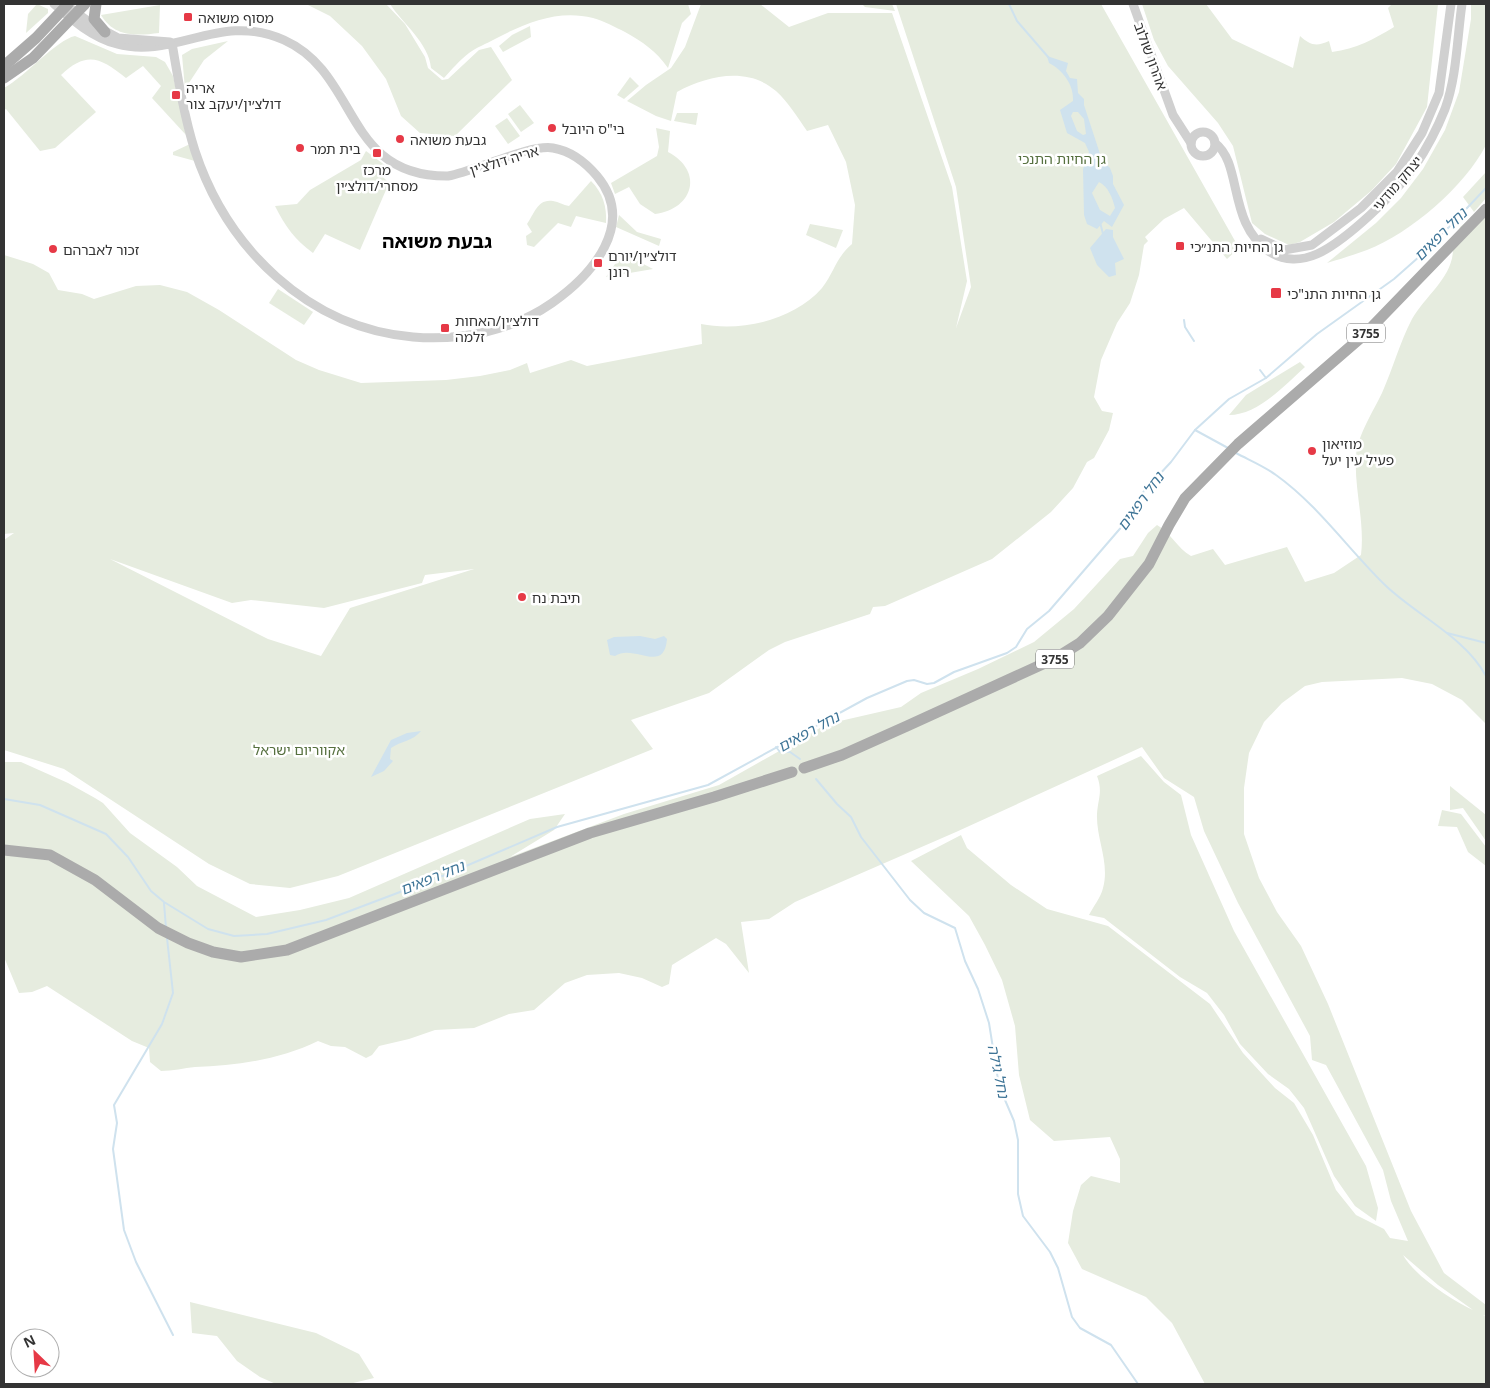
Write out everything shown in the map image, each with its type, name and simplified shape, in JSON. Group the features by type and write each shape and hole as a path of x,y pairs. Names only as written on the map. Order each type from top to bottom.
{"main road":[{"path":"4,78 34,58 86,4"},
{"path":"96,4 94,19 105,32"},
{"path":"4,66 36,38 63,5"},
{"name":"3755","path":"804,768 842,755 1056,658 1080,643 1108,616 1149,564 1185,498 1232,450 1365,334 1486,209"},
{"path":"4,850 50,855 95,880 158,928 188,943 213,952 241,957 286,950 590,833 792,772"}],"street":[{"name":"אהרון שולוב","path":"1133,4 1170,108 1177,123 1191,143"},
{"name":"יצחק מודעי","path":"1246,222 1260,238 1276,247 1291,250 1302,248 1321,240 1361,208 1388,183 1414,147 1439,93 1451,4"},
{"name":"יצחק מודעי","path":"1216,143 1224,151 1239,204 1256,240 1270,252 1286,259 1300,259 1317,254 1382,204 1414,167 1431,138 1449,95 1462,4"},
{"name":"אריה דולצ'ין","path":"63,5 93,33 116,44 156,48 172,43 218,32 235,30 260,32 293,44 309,55 324,72 372,148 390,162 425,175 448,176 459,174 542,148 565,152 590,169 607,192 613,214 606,244 591,268 561,296 527,318 498,328 459,336 431,338 385,333 338,318 306,301 274,276 260,263 229,223 208,184 195,151 184,109 172,43"},
{"name":"אריה דולצ'ין","path":"74,15 118,38 172,43"},
{"path":"156,48 168,54 176,63"},
{"name":"אהרון שולוב","path":"1170,108 1181,126 1197,134"},
{"path":"1208,133 1216,143 1213,152 1205,157 1197,155 1192,150 1191,143 1197,134 1208,133"},
{"path":"1213,152 1222,154 1229,165"}],"green space":[{"path":"37,4 48,9 48,13 26,33 28,14"},
{"path":"306,4 386,4 405,24 425,57 428,68 442,80 448,79 479,50 491,47 512,80 455,136 420,133 401,116 386,79 362,46 330,16"},
{"path":"390,4 688,4 691,14 682,23 668,68 649,47 625,32 593,18 567,15 555,16 530,23 478,47 462,59 444,78 431,68 429,59 420,42"},
{"path":"701,4 760,4 789,27 828,13 892,13 952,187 967,281 956,328 971,287 956,187 896,4 1101,4 1239,248 1227,259 1184,208 1164,219 1145,237 1148,241 1144,245 1139,275 1130,303 1117,323 1101,360 1094,397 1102,411 1113,413 1109,430 1094,458 1087,462 1073,488 1051,512 992,559 885,606 873,607 870,614 785,642 769,650 709,693 631,720 653,749 338,876 290,888 250,884 209,864 64,769 4,750 4,540 14,533 4,534 4,255 33,264 49,273 58,290 82,294 94,299 136,286 160,285 187,292 219,310 296,360 319,370 361,383 446,380 480,376 510,370 527,363 530,373 571,360 587,366 702,344 701,324 717,326 750,325 782,316 810,299 822,288 838,260 852,244 855,205 846,162 828,125 807,131 785,100 765,83 753,78 727,76 689,86 677,92 671,121 656,116 627,101 671,68 685,47","holes":["110,559 232,603 251,600 324,608 422,583 425,575 474,569 350,608 321,656 268,639"]},
{"path":"862,4 892,4 895,11 865,7"},
{"path":"1142,4 1206,4 1232,39 1293,68 1300,36 1313,44 1329,41 1332,52 1341,51 1365,43 1394,27 1388,8 1392,4 1438,4 1427,107 1396,164 1371,191 1334,222 1300,242 1289,245 1265,234 1252,223 1233,146 1218,123 1168,66 1154,40"},
{"path":"1471,4 1486,4 1486,145 1477,161 1451,192 1418,220 1384,242 1362,252 1327,263 1376,223 1401,198 1423,169 1445,130 1459,92 1471,19"},
{"path":"160,5 159,33 142,35 119,31 112,28 101,15"},
{"path":"530,26 531,37 503,52 499,46 512,35"},
{"path":"75,36 117,54 156,57 165,62 173,76 186,135 152,98 161,86 143,66 126,78 101,62 86,60 70,67 61,75 96,112 55,148 40,151 6,109 4,110 4,88 59,44"},
{"path":"228,41 204,60 185,89 182,55 192,49"},
{"path":"630,77 639,86 624,99 617,95"},
{"path":"520,105 534,123 521,132 508,114"},
{"path":"677,113 698,113 696,125 674,121"},
{"path":"507,118 520,136 508,144 495,126"},
{"path":"656,128 670,131 668,152 687,169 690,188 686,197 679,205 668,211 655,214 640,204 629,187 615,194 611,183 657,156 659,147"},
{"path":"190,144 195,161 173,155 173,152"},
{"path":"366,151 386,166 383,177 389,183 360,250 325,234 313,253 291,232 275,206 297,204 310,190 361,160"},
{"path":"1486,172 1486,198 1474,212 1463,197"},
{"path":"591,181 599,190 603,200 606,211 606,223 576,216 571,227 558,223 534,247 527,245 526,236 532,232 527,224 540,204 553,201 569,206"},
{"path":"1486,205 1486,724 1462,700 1432,684 1402,678 1322,682 1305,686 1282,703 1264,722 1249,753 1244,788 1244,834 1259,878 1277,912 1301,946 1328,1004 1411,1211 1444,1273 1486,1305 1486,1316 1483,1315 1486,1317 1486,1384 1205,1384 1172,1323 1146,1297 1082,1269 1068,1243 1073,1211 1081,1185 1091,1176 1120,1183 1120,1159 1110,1137 1054,1141 1030,1120 1019,1075 1015,1026 1002,980 969,916 911,861 961,835 967,848 1011,885 1047,909 1108,926 1210,1004 1243,1053 1275,1088 1294,1103 1313,1135 1336,1190 1356,1215 1384,1229 1390,1238 1408,1241 1391,1201 1383,1170 1326,1065 1312,1060 1310,1036 1238,903 1204,831 1194,797 1164,778 1142,747 956,832 795,902 769,919 741,922 749,973 726,944 716,938 672,965 669,984 662,987 642,978 619,973 587,975 565,983 534,1010 509,1014 474,1028 435,1030 409,1039 379,1046 372,1055 366,1058 345,1047 331,1046 318,1041 274,1057 227,1065 161,1071 150,1062 149,1048 132,1041 47,986 32,992 19,993 4,957 4,762 21,762 68,783 95,798 103,803 130,833 177,867 197,886 256,917 300,910 349,898 530,819 565,814 554,830 510,857 624,814 719,785 827,724 901,707 921,693 978,669 1034,642 1074,609 1120,559 1133,556 1148,533 1157,525 1191,556 1213,549 1225,565 1287,547 1305,582 1334,573 1361,555 1362,530 1356,481 1356,456 1366,423 1382,393 1412,319 1440,282 1451,263 1453,252 1452,240 1458,234 1460,227","holes":["1403,1255 1438,1285 1473,1310 1434,1287 1416,1271"]},
{"path":"619,215 637,232 661,239 659,246 616,227"},
{"path":"810,224 843,230 836,248 806,235"},
{"path":"628,256 653,269 606,277 615,264"},
{"path":"278,289 313,312 304,325 269,303"},
{"path":"1300,362 1305,367 1261,405 1240,414 1229,415 1246,395"},
{"path":"1141,756 1164,782 1181,795 1191,835 1234,931 1366,1166 1378,1208 1376,1221 1355,1206 1334,1176 1304,1108 1289,1089 1268,1074 1240,1044 1224,1015 1207,993 1180,977 1104,918 1089,915 1101,895 1105,879 1104,860 1097,823 1100,791 1097,776"},
{"path":"1450,786 1486,815 1486,841 1463,808 1450,810"},
{"path":"1442,810 1461,814 1486,847 1486,866 1468,852 1457,827 1438,826"},
{"path":"190,1302 316,1333 359,1354 374,1378 349,1384 276,1384 260,1377 237,1361 217,1336 192,1333"}],"water":[{"path":"1047,56 1068,63 1066,71 1070,78 1077,79 1078,93 1084,99 1084,105 1102,160 1110,168 1113,184 1124,205 1112,227 1104,221 1097,229 1087,224 1084,215 1083,169 1089,152 1085,143 1067,133 1060,110 1073,101 1072,89 1063,74 1049,63","holes":["1073,112 1078,112 1084,119 1086,134 1083,135 1077,131 1071,116","1099,182 1107,190 1113,201 1115,208 1110,216 1100,210 1092,193"]},
{"path":"1106,229 1113,230 1113,237 1124,259 1115,263 1116,275 1109,277 1097,265 1090,248"},
{"path":"640,636 655,639 664,636 667,639 665,650 660,655 654,657 631,653 610,655 607,640 614,637"},
{"path":"421,731 414,737 391,748 390,759 393,761 384,771 371,777 391,740 407,733"}],"waterway":[{"path":"1009,4 1017,21 1049,58"},
{"name":"נחל רפאים","path":"4,799 40,805 106,834 128,857 151,891 164,902 208,929 234,936 267,934 326,920 445,875 557,827 708,785 867,698 907,681 914,680 927,684 934,683 954,672 1007,653 1016,647 1027,629 1049,611 1124,524 1144,491 1171,462 1195,430 1229,399 1266,378 1317,334 1394,279 1429,248 1486,188"},
{"path":"1100,222 1103,234"},
{"path":"1184,320 1185,327 1194,341"},
{"path":"1260,370 1266,378"},
{"path":"1195,430 1228,448"},
{"path":"1236,453 1276,475 1306,500 1385,585 1453,638 1477,662 1486,676"},
{"path":"1447,633 1486,643"},
{"name":"נחל גילה","path":"776,747 780,752 790,752 800,759"},
{"name":"נחל גילה","path":"816,779 851,817 861,837 910,900 924,913 955,928 965,961 978,989 989,1023 999,1086 1014,1121 1018,1140 1018,1194 1023,1216 1050,1252 1058,1268 1072,1317 1080,1328 1111,1345 1138,1384"},
{"path":"164,903 166,928"},
{"path":"167,938 173,993 162,1024 114,1105 117,1123 113,1149 124,1230 136,1262 173,1335"}],"place":[{"name":"מסוף משואה","path":"188,17"},
{"name":"אריה דולצ׳ין/יעקב צור","path":"176,95"},
{"name":"בי\"ס היובל","path":"552,128"},
{"name":"גבעת משואה","path":"400,139"},
{"name":"בית תמר","path":"300,148"},
{"name":"מרכז מסחרי/דולצ׳ין","path":"377,153"},
{"name":"גן החיות התנ״כי","path":"1180,246"},
{"name":"זכור לאברהם","path":"53,249"},
{"name":"דולצ׳ין/יורם רונן","path":"598,263"},
{"name":"גן החיות התנ\"כי","path":"1276,293"},
{"name":"דולצ׳ין/האחות זלמה","path":"445,328"},
{"name":"מוזיאון פעיל עין יעל","path":"1312,451"},
{"name":"תיבת נח","path":"522,597"}],"district":[{"name":"גבעת משואה","path":"437,241"}],"park label":[{"name":"גן החיות התנכי","path":"1062,158"},
{"name":"אקווריום ישראל","path":"299,749"}]}
